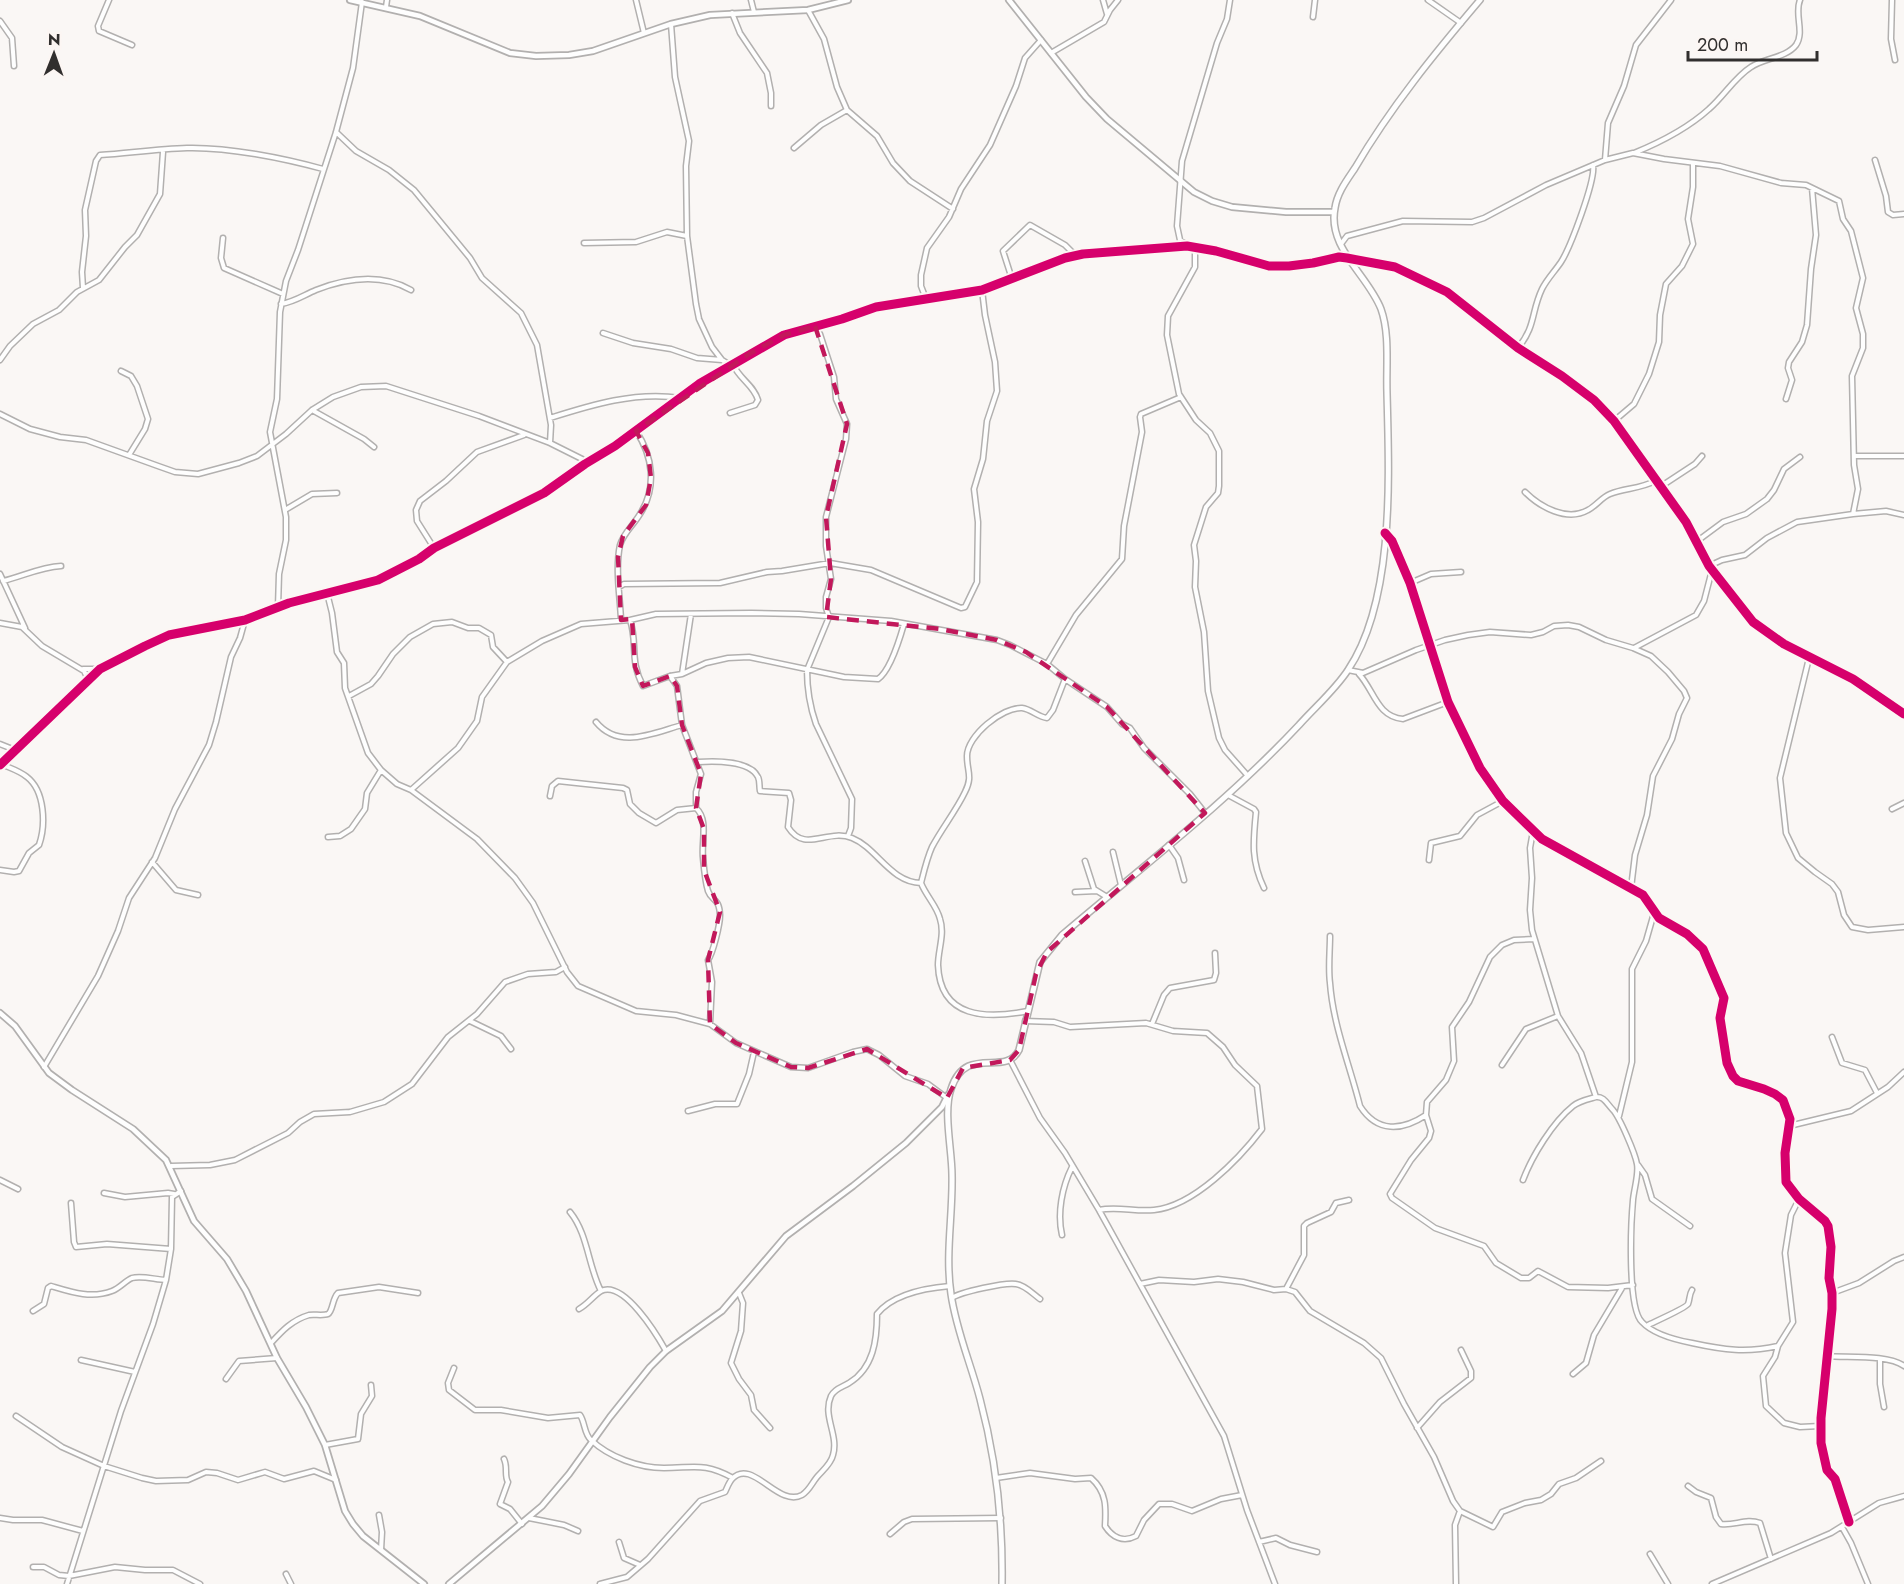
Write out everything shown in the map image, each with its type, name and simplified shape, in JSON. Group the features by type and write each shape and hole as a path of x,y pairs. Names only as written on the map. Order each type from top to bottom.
{"main road":[{"path":"1002,1584 1001,1518 996,1478 981,1402 955,1320 951,1299 948,1252 952,1177 949,1113 951,1090 958,1075 970,1064 1010,1060 1016,1056 1036,974 1047,952 1062,935 1228,795 1285,740 1348,670 1367,632 1380,582 1385,533 1388,462 1384,325 1381,310 1373,293 1347,258 1334,223 1334,212 1341,190 1391,111 1480,0"}],"street":[{"path":"109,0 98,26 99,31 132,45"},
{"path":"350,0 420,16 510,53 536,56 569,55 593,51 671,24 702,16 732,12 808,10 848,0"},
{"path":"386,7 387,0"},
{"path":"636,0 644,33"},
{"path":"751,0 754,12"},
{"path":"1008,0 1086,97 1107,119 1163,165 1182,184 1212,201 1232,207 1286,212 1334,212"},
{"path":"1051,53 1104,22 1108,8 1103,0"},
{"path":"1108,8 1118,0"},
{"path":"1187,246 1178,235 1177,214 1182,184 1180,173 1182,161 1217,43 1227,19 1230,0"},
{"path":"1313,17 1315,0"},
{"path":"1428,0 1461,23"},
{"path":"1605,160 1608,123 1624,86 1636,45 1671,0"},
{"path":"1341,244 1347,236 1404,221 1472,222 1546,185 1605,160 1633,153 1672,136 1710,109 1752,66 1784,53 1797,44 1800,34 1797,10 1800,0"},
{"path":"1892,0 1891,39 1895,60"},
{"path":"278,607 280,566 286,540 285,510 270,432 277,399 282,294 336,132 353,68 362,2"},
{"path":"808,10 824,39 837,87 847,110 877,136 893,163 910,181 953,209"},
{"path":"732,12 743,38 767,73 771,106"},
{"path":"0,21 12,38 14,66"},
{"path":"671,24 675,77 689,141 686,166 687,236 699,319 712,347 722,360 731,365 751,386 758,400 754,405 730,413"},
{"path":"926,299 921,286 924,257 933,237 943,226 961,189 983,157 999,127 1025,58 1041,40"},
{"path":"794,148 821,125 847,110"},
{"path":"336,132 356,151 389,170 414,190 470,258 482,278 521,313 537,345 550,418 550,443"},
{"path":"83,288 85,210 97,158 103,154 162,152 188,148 230,151 324,169"},
{"path":"0,360 10,346 33,324 59,310 83,288 99,280 142,227 160,194 162,152"},
{"path":"1633,153 1720,166 1770,181 1799,184 1839,201 1843,219 1851,231 1863,270 1862,286 1856,308 1863,334 1863,348 1852,376 1854,456 1858,489 1853,514"},
{"path":"1875,160 1886,196 1888,212 1893,215 1904,214"},
{"path":"1614,421 1634,404 1649,374 1659,342 1660,315 1666,284 1682,266 1693,244 1688,219 1693,187 1693,163"},
{"path":"1518,348 1530,332 1544,286 1570,243 1592,178 1593,165"},
{"path":"1786,399 1792,380 1788,368 1789,362 1802,342 1807,326 1816,235 1812,188"},
{"path":"1012,279 1003,251 1030,225 1065,245 1075,255"},
{"path":"584,243 636,242 667,232 687,236"},
{"path":"223,238 221,258 224,268 282,294"},
{"path":"0,870 15,872 19,870 29,853 39,845 43,825 39,796 32,781 1,764 100,669 169,635 245,620 278,607 378,580 435,548 544,493 615,446 680,398 731,365 784,335 876,307 982,290 1075,255 1187,246 1216,251 1269,266 1301,265 1339,257 1395,267 1447,292 1518,348 1578,387 1614,421 1682,517 1711,568 1753,622 1764,632 1809,658 1853,679 1904,714"},
{"path":"1195,247 1195,267 1168,316 1166,326 1176,387 1197,420 1210,433 1219,451 1220,486 1218,493 1206,507 1194,545 1195,587 1204,632 1208,691 1219,738 1225,750 1248,776"},
{"path":"281,304 326,287 367,278 400,284 411,290"},
{"path":"619,587 624,584 730,582 766,572 830,563 871,570 961,608 965,607 978,573 978,522 975,489 983,459 987,422 997,391 995,362 982,290"},
{"path":"816,326 834,377 836,399 847,424 846,439 826,517 826,546 831,579 826,597 829,617 807,670 812,712 852,800 851,828 848,836"},
{"path":"603,333 633,343 671,349 697,358 722,360"},
{"path":"121,371 131,376 137,386 148,419 145,429 129,455"},
{"path":"0,414 30,429 60,437 86,440 176,472 198,474 250,459 286,435 323,401 347,391 386,386 479,416 550,443 582,459 585,464"},
{"path":"550,418 603,402 658,395 680,398"},
{"path":"1047,664 1076,615 1122,559 1124,526 1142,432 1141,414 1181,397"},
{"path":"312,410 374,447"},
{"path":"621,620 618,557 623,536 646,505 650,487 650,460 636,431"},
{"path":"435,548 417,521 416,510 420,501 477,452 525,435"},
{"path":"1660,487 1695,464 1702,456"},
{"path":"1854,456 1904,456"},
{"path":"1696,542 1724,522 1746,514 1767,500 1784,469 1800,457"},
{"path":"1525,492 1561,514 1570,515 1587,510 1608,495 1638,488 1655,481"},
{"path":"285,510 312,494 337,493"},
{"path":"1634,648 1696,615 1704,601 1711,568 1722,560 1746,555 1767,538 1797,522 1886,511 1904,515"},
{"path":"1385,533 1392,541 1410,583 1448,702 1480,768 1503,801 1542,839 1643,895 1654,913 1687,934 1702,949 1724,998 1720,1018 1730,1069 1738,1081 1764,1089 1783,1100 1790,1119 1784,1174 1786,1182 1799,1199 1826,1221 1828,1226 1831,1247 1829,1278 1832,1293 1821,1443 1827,1470 1835,1479 1849,1522"},
{"path":"3,581 48,567 61,566"},
{"path":"1410,583 1431,574 1461,572"},
{"path":"0,574 26,630"},
{"path":"327,593 337,652 344,663 345,688 368,753 381,770 397,784 411,790 469,832 515,878 540,915 565,967 578,986 636,1011 676,1015 710,1024 736,1043 754,1052 777,1062 800,1068 867,1049 879,1055 906,1076 928,1084 946,1098"},
{"path":"411,790 458,748 477,721 482,697 507,662 542,641 574,626 630,620 656,614 752,613 885,620 997,640 1010,645 1047,664 1065,679 1107,706 1122,724 1130,728 1144,748 1190,794 1205,813"},
{"path":"682,674 691,614"},
{"path":"44,1067 98,976 116,937 129,898 159,851 175,809 209,745 231,657 245,620"},
{"path":"630,620 635,667 643,686 682,674 706,663 737,656 762,659 807,670 866,679 881,678 904,624"},
{"path":"349,696 371,684 393,654 410,637 440,622 452,622 468,628 484,630 491,635 493,647 507,662"},
{"path":"0,623 22,627 42,646 86,673 88,679"},
{"path":"1348,670 1358,673 1369,672 1430,645 1478,633 1531,635 1554,626 1568,625 1580,627 1606,640 1634,648 1651,656 1662,665 1684,691 1687,698 1679,714 1672,739 1653,776 1647,815 1635,855 1631,888"},
{"path":"1809,658 1780,777 1788,839 1798,858 1832,884 1838,892 1844,915 1852,927 1868,930 1904,927"},
{"path":"79,668 100,669"},
{"path":"1358,673 1378,704 1396,718 1403,719 1448,702"},
{"path":"670,676 677,686 682,725 698,762 700,774 696,792 696,808 700,813 704,829 702,856 709,894 718,901 720,912 713,953 708,960 712,982 710,1024"},
{"path":"1028,1011 1004,1016 986,1016 976,1014 949,1001 942,987 938,965 941,921 921,883 931,850 955,812 970,781 966,755 970,743 995,717 1012,708 1026,709 1047,718 1053,710 1065,679"},
{"path":"596,722 606,732 619,738 644,737 682,725"},
{"path":"0,744 15,750"},
{"path":"698,762 723,762 745,766 754,771 759,778 760,791 789,793 791,800 788,827 798,838 811,841 834,835 848,836 861,843 906,880 921,883"},
{"path":"328,837 339,836 351,829 365,809 367,793 381,770"},
{"path":"550,796 552,786 558,781 623,788 627,790 630,804 639,813 656,823 677,810 696,808"},
{"path":"1228,795 1256,812 1252,850 1259,879 1264,888"},
{"path":"1429,860 1431,843 1462,835 1478,815 1503,801"},
{"path":"1892,809 1904,802"},
{"path":"1533,830 1530,848 1532,878 1530,909 1534,939 1558,1016 1581,1053 1596,1097"},
{"path":"1168,844 1178,858 1184,880"},
{"path":"1113,852 1121,885"},
{"path":"1085,861 1092,885 1107,897"},
{"path":"152,862 177,890 198,895"},
{"path":"1075,892 1097,891"},
{"path":"1619,1117 1633,1055 1631,977 1635,962 1646,941 1654,913"},
{"path":"1330,936 1330,982 1337,1025 1360,1106 1375,1122 1397,1128 1407,1126 1426,1115"},
{"path":"1534,939 1514,940 1502,945 1490,957 1469,1002 1452,1027 1454,1061 1451,1072 1427,1102 1426,1115 1431,1131 1429,1138 1416,1152 1390,1191 1392,1198 1435,1228 1485,1246 1496,1263 1521,1278 1528,1278 1538,1271 1568,1287 1633,1285"},
{"path":"1152,1024 1164,995 1170,988 1214,980 1215,953"},
{"path":"171,1166 235,1160 288,1133 300,1122 314,1114 350,1112 384,1102 412,1084 448,1037 470,1021 500,986 510,979 528,974 556,972 565,967"},
{"path":"0,1013 15,1026 44,1067 72,1090 133,1129 150,1143 171,1166 194,1221 227,1259 246,1291 277,1358 296,1386 325,1445 345,1510 353,1524 363,1536 424,1584"},
{"path":"1502,1065 1526,1029 1558,1016"},
{"path":"470,1021 501,1036 511,1049"},
{"path":"1025,1021 1054,1022 1070,1027 1137,1022 1173,1031 1203,1032 1213,1036 1235,1065 1257,1086 1262,1129 1233,1161 1193,1197 1163,1209 1099,1210"},
{"path":"1833,1037 1842,1063 1865,1070 1877,1094"},
{"path":"688,1112 715,1104 737,1104 749,1074 754,1052"},
{"path":"1010,1060 1040,1118 1099,1210 1224,1436 1242,1495 1275,1584"},
{"path":"1789,1126 1851,1111 1888,1087 1904,1072"},
{"path":"449,1584 529,1518 569,1474 644,1374 666,1351 722,1311 786,1236 906,1143 942,1107 951,1090"},
{"path":"1523,1180 1530,1162 1567,1112 1575,1104 1596,1097 1603,1098 1619,1117 1638,1164 1645,1175 1652,1199 1690,1226"},
{"path":"1638,1164 1630,1233 1636,1312 1641,1322 1672,1338 1709,1348 1756,1351 1778,1346"},
{"path":"1062,1235 1059,1214 1072,1166"},
{"path":"0,1180 18,1189"},
{"path":"104,1193 125,1197 174,1194 181,1191"},
{"path":"67,1584 166,1280 171,1249 174,1194"},
{"path":"1799,1199 1791,1215 1785,1253 1794,1323 1778,1346 1763,1376 1766,1406 1784,1423 1800,1427 1821,1426"},
{"path":"1286,1289 1304,1255 1304,1227 1330,1212 1336,1203 1349,1200"},
{"path":"71,1203 76,1247 108,1244 158,1250 171,1249"},
{"path":"570,1212 577,1221 601,1292"},
{"path":"1832,1293 1859,1283 1904,1257"},
{"path":"33,1311 44,1304 48,1288 51,1286 88,1295 112,1291 136,1277 166,1280"},
{"path":"1140,1284 1159,1280 1185,1282 1218,1279 1295,1292 1317,1316 1373,1350 1387,1367 1394,1386 1434,1457 1453,1502 1461,1510 1493,1527 1502,1512 1525,1503 1541,1500 1551,1494 1559,1484 1576,1478 1601,1461"},
{"path":"951,1299 958,1293 1015,1284 1023,1286 1040,1299"},
{"path":"271,1343 292,1323 310,1315 331,1311 334,1297 338,1293 379,1287 418,1293"},
{"path":"454,1368 448,1383 449,1389 471,1409 509,1411 548,1418 580,1415 592,1442 609,1453 632,1463 666,1468 701,1466 720,1471 733,1478 746,1474 759,1478 787,1496 797,1497 806,1492 828,1465 834,1453 833,1430 828,1410 832,1394 835,1390 850,1383 869,1362 875,1349 877,1314 882,1308 906,1295 950,1287 967,1291"},
{"path":"1573,1374 1586,1363 1598,1328 1622,1287"},
{"path":"579,1309 601,1292 614,1290 628,1299 666,1351"},
{"path":"1647,1326 1685,1308 1692,1290"},
{"path":"739,1293 743,1303 741,1331 731,1363 739,1379 752,1395 754,1410 770,1428"},
{"path":"1417,1428 1440,1402 1471,1378 1471,1371 1461,1350"},
{"path":"1826,1356 1880,1359 1901,1363 1904,1366"},
{"path":"226,1379 239,1360 277,1358"},
{"path":"1880,1359 1880,1384 1884,1407"},
{"path":"81,1360 135,1372"},
{"path":"325,1445 358,1439 362,1414 372,1396 371,1385"},
{"path":"16,1416 51,1440 104,1466 156,1481 188,1479 206,1472 238,1480 265,1472 284,1479 314,1471 337,1480"},
{"path":"504,1459 508,1482 500,1504 510,1509 522,1524"},
{"path":"996,1478 1030,1473 1075,1479 1091,1478 1106,1506 1105,1526 1114,1536 1128,1540 1136,1536 1144,1520 1159,1504 1172,1504 1192,1511 1221,1499 1242,1495"},
{"path":"600,1584 623,1579 648,1559 700,1501 726,1492 733,1478"},
{"path":"1688,1486 1711,1498 1720,1524 1747,1521 1760,1523 1772,1559"},
{"path":"1712,1584 1842,1527 1879,1503 1904,1496"},
{"path":"1456,1584 1455,1525 1461,1510"},
{"path":"379,1515 382,1532 381,1550"},
{"path":"0,1518 42,1520 83,1531"},
{"path":"529,1518 564,1525 578,1531"},
{"path":"890,1534 904,1522 912,1519 1001,1518"},
{"path":"1842,1527 1868,1584"},
{"path":"1259,1542 1276,1538 1290,1545 1317,1552"},
{"path":"619,1542 624,1558 640,1565"},
{"path":"1650,1554 1668,1584"},
{"path":"33,1567 44,1567 58,1575 69,1576 115,1567 145,1570 166,1569 178,1572 200,1584"},
{"path":"286,1574 291,1584"}],"highlighted area":[{"path":"815,326 847,424 826,517 831,579 826,617 940,629 997,640 1026,652 1107,707 1205,813 1047,952 1036,974 1019,1050 1010,1060 963,1068 947,1098 867,1049 808,1068 791,1067 736,1043 710,1024 708,960 720,912 704,870 704,829 696,808 701,774 682,725 677,686 670,676 643,686 635,667 632,619 621,620 618,557 623,536 646,505 651,478 648,453 636,431 749,354 784,335"}],"cycle path":[{"path":"0,765 100,669 169,635 245,620 289,603 378,580 419,559 434,548 544,493 615,446 699,384 784,335 876,307 982,290 1065,258 1083,254 1187,246 1216,251 1269,266 1289,266 1339,257 1347,258 1395,267 1447,292 1518,348 1594,400 1614,421 1686,522 1709,566 1753,622 1784,644 1853,679 1904,714"},
{"path":"1385,533 1392,541 1410,583 1448,702 1480,768 1503,801 1542,839 1643,895 1659,918 1687,934 1703,949 1724,998 1720,1018 1727,1063 1733,1076 1738,1081 1764,1089 1783,1100 1790,1119 1785,1153 1786,1182 1799,1199 1828,1226 1831,1247 1829,1278 1832,1309 1821,1418 1821,1443 1827,1470 1835,1479 1849,1522"}]}
